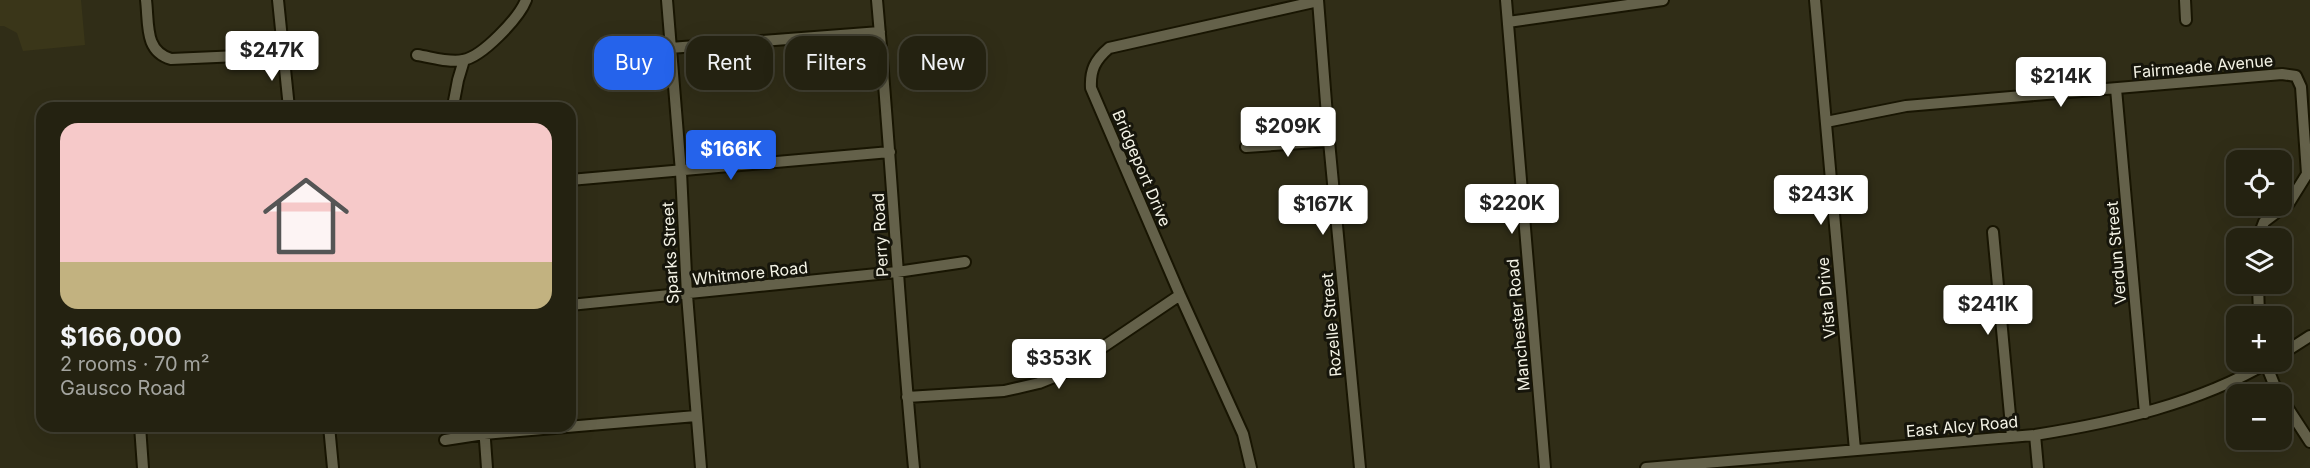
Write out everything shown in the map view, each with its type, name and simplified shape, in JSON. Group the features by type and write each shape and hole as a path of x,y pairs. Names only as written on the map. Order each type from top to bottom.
{"street":[{"path":"146,0 151,46 159,56 171,59 283,54"},
{"path":"278,0 288,102"},
{"path":"417,54 464,60 487,46 508,27 526,0"},
{"name":"Sparks Street","path":"667,0 669,36"},
{"name":"Perry Road","path":"877,0 914,468"},
{"name":"Manchester Road","path":"1506,0 1545,468"},
{"path":"1508,22 1663,0"},
{"name":"Vista Drive","path":"1815,0 1855,450"},
{"path":"2185,0 2186,20"},
{"name":"Rozelle Street","path":"1318,1 1360,468"},
{"name":"Bridgeport Drive","path":"1251,468 1243,434 1091,88 1090,74 1098,58 1109,48 1318,1"},
{"path":"674,48 880,32"},
{"path":"454,101 464,60"},
{"name":"Fairmeade Avenue","path":"1826,122 1906,106 2116,90 2282,74 2296,76 2301,87 2307,174 2289,203 2264,222 2262,228"},
{"name":"Sparks Street","path":"674,90 701,468"},
{"name":"Verdun Street","path":"2116,90 2145,413"},
{"path":"1246,147 1329,141"},
{"path":"576,180 890,152"},
{"path":"1993,232 2012,437"},
{"name":"Whitmore Road","path":"576,304 687,295 897,272 965,262"},
{"path":"907,397 1004,391 1039,383 1066,372 1180,295"},
{"path":"2292,348 2310,336"},
{"name":"East Alcy Road","path":"1646,468 1744,464 1855,450 2035,435 2085,427 2145,413 2197,396 2246,372"},
{"path":"2292,414 2310,442"},
{"path":"576,424 696,416"},
{"path":"140,432 143,468"},
{"path":"330,432 333,468"},
{"path":"445,440 476,432"},
{"path":"484,432 487,468"},
{"path":"2035,435 2038,468"}],"shaded area":[{"path":"0,0 81,0 85,45 23,51 17,33 0,26"}]}
